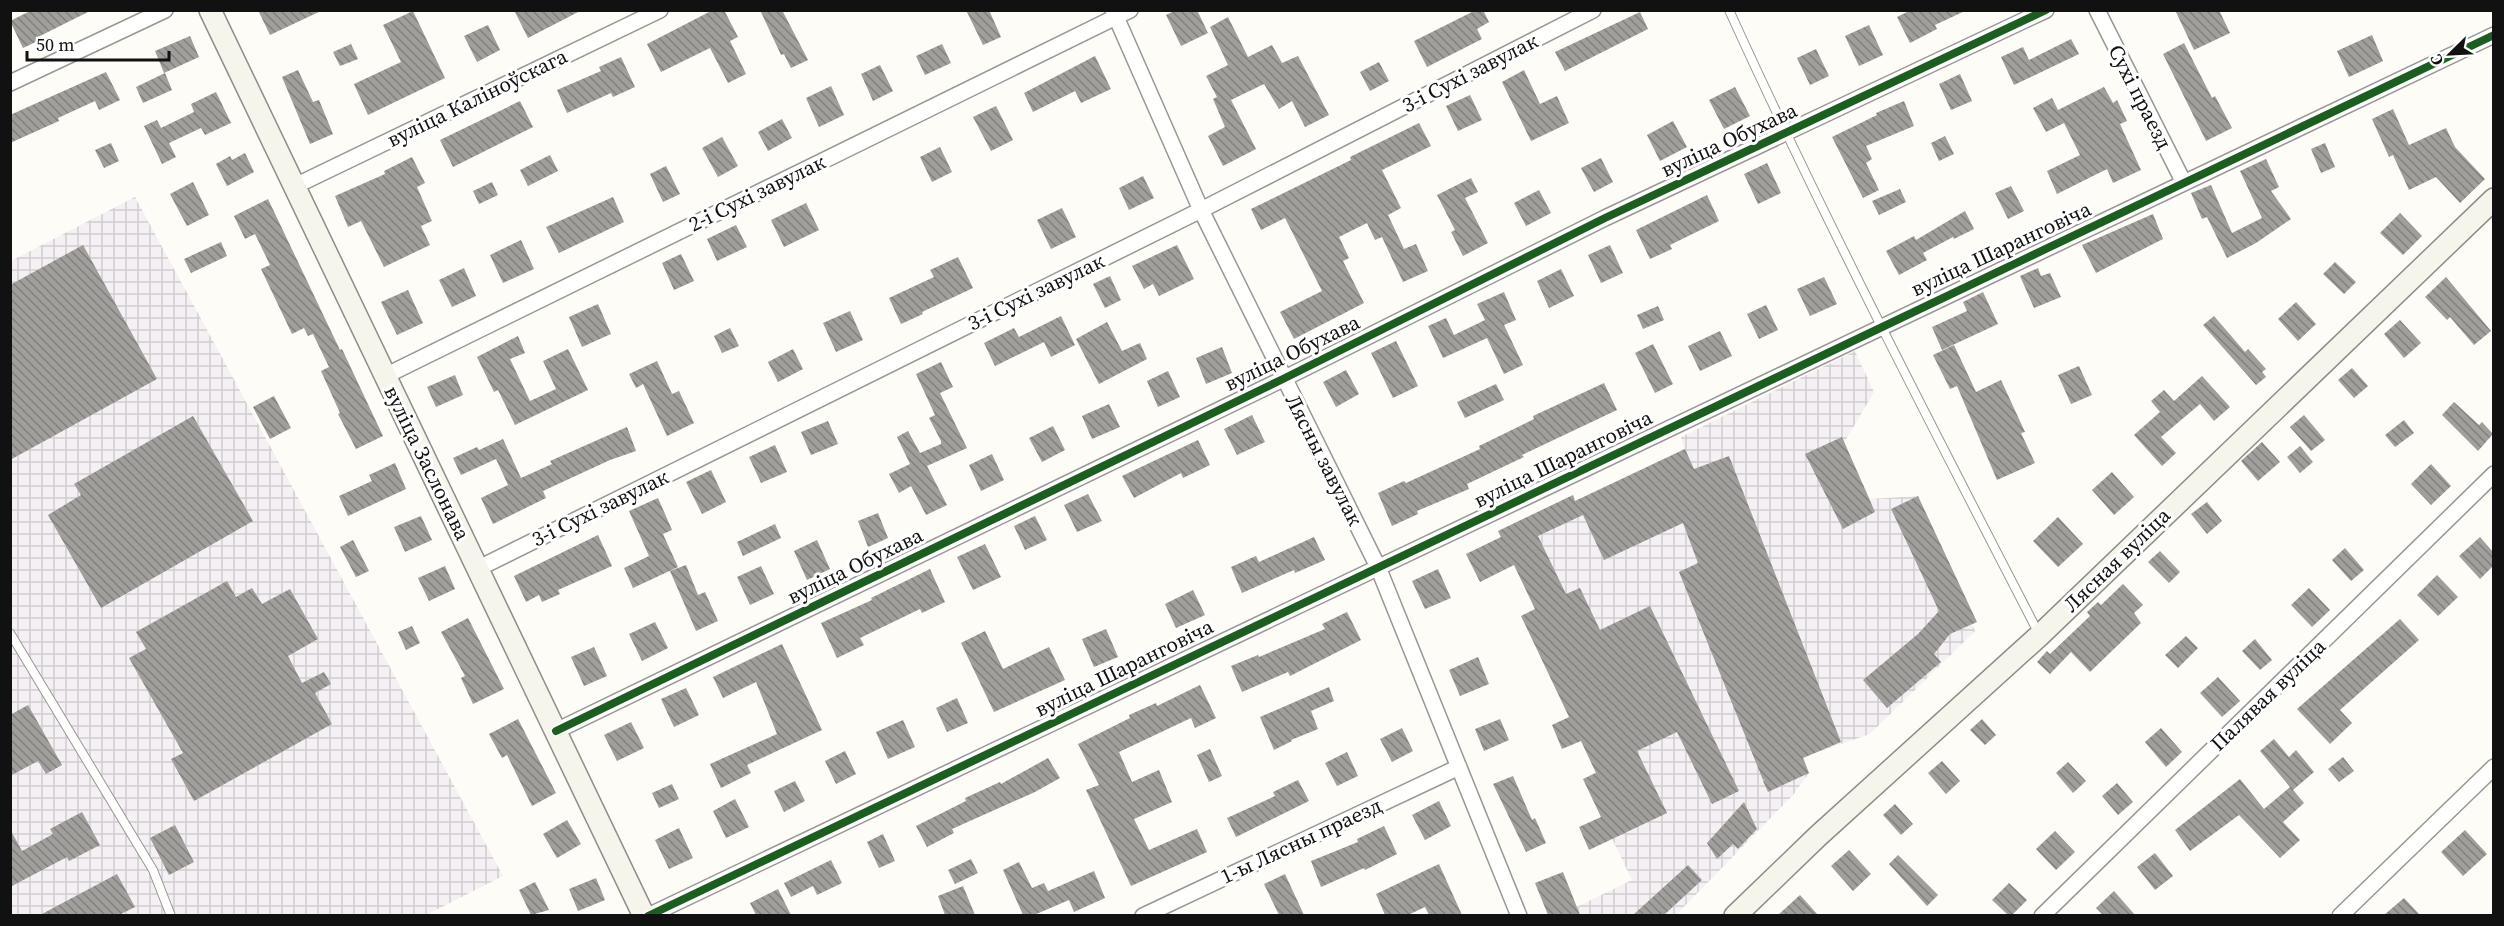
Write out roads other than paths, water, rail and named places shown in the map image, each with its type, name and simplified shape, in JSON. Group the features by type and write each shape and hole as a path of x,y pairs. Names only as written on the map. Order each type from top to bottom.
{"main road":[{"name":"вуліца Заслонава","path":"210,10 477,569 646,915"},
{"name":"Лясная вуліца","path":"1735,915 1818,836 2040,635 2493,199"}],"street":[{"path":"10,83 165,10"},
{"name":"вуліца Каліноўскага","path":"295,186 660,10"},
{"name":"2-і Сухі завулак","path":"385,376 1115,14 1130,10"},
{"name":"3-і Сухі завулак","path":"477,569 1201,210 1593,10"},
{"name":"вуліца Обухава","path":"556,731 1283,379 1605,218 2046,10"},
{"name":"Сухі праезд","path":"2097,10 2184,183"},
{"name":"Лясны завулак","path":"1115,14 1201,210 1378,567 1519,915"},
{"name":"вуліца Шаранговіча","path":"646,915 2493,35"},
{"name":"Палявая вуліца","path":"2042,915 2493,474"},
{"name":"1-ы Лясны праезд","path":"1143,915 1459,767"},
{"path":"2340,915 2493,767"}],"lane":[{"path":"1729,10 1785,134 1880,327 2040,635"},
{"path":"10,633 153,870 171,915"}]}
